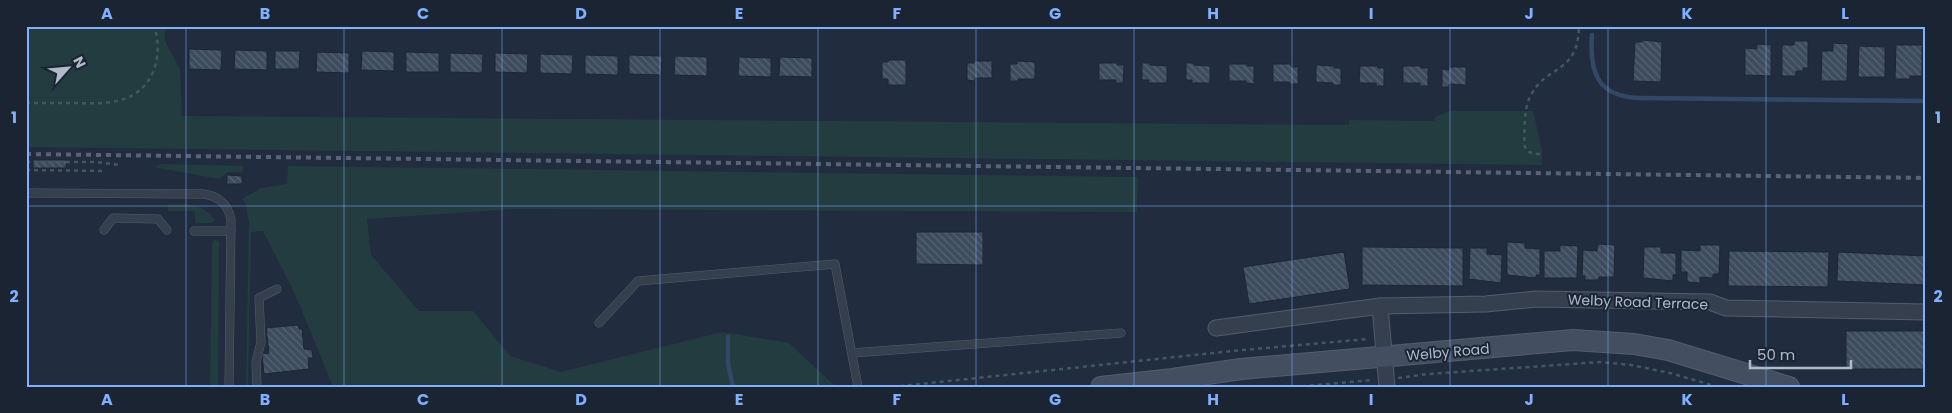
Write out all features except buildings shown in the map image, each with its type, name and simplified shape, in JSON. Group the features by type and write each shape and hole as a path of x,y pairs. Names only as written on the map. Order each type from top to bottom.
{"street":[{"name":"Welby Road Terrace","path":"1216,328 1380,306 1486,304 1536,299 1710,302 1726,308 1926,312"},
{"path":"1380,306 1387,387"},
{"name":"Welby Road","path":"1101,387 1173,379 1384,347 1573,340 1617,342 1668,350 1789,387"}],"lane":[{"path":"26,193 211,195 219,198 230,212 229,387"},
{"path":"104,230 113,218 158,219 167,230"},
{"path":"194,230 231,231"},
{"path":"600,323 638,281 835,264 858,387"},
{"path":"257,387 256,362 261,342 259,298 277,289"},
{"path":"852,353 1121,333"}],"path":[{"path":"26,103 110,104 128,98 144,86 154,69 158,50 154,26"},
{"path":"1540,154 1530,154 1524,144 1528,102 1536,87 1564,66 1570,59 1579,41 1579,26"},
{"path":"26,162 96,162 119,165"},
{"path":"26,170 106,171"},
{"path":"892,387 1232,351 1384,347"},
{"path":"1404,378 1428,374 1601,362 1663,371 1718,387"},
{"path":"1294,387 1368,380"}],"green space":[{"path":"26,26 165,26 165,41 180,69 182,116 1349,125 1349,120 1435,121 1435,117 1450,111 1533,111 1542,150 1542,165 26,147"},
{"path":"161,164 243,166 242,172 228,172 219,179 154,167"},
{"path":"288,166 1138,177 1137,212 513,209 367,219 371,255 419,311 473,311 510,356 561,372 722,332 789,343 836,387 333,387 295,294 263,231 251,232 248,386 246,387 249,223 246,205 242,199 261,188 287,184"},
{"path":"168,204 194,205 210,214 215,220 212,223 195,223 195,211 168,211"},
{"path":"214,240 219,242 218,387 210,387 212,243"}],"waterway":[{"path":"1592,35 1592,61 1599,80 1606,88 1626,97 1926,101"},
{"path":"728,337 728,364 733,387"}],"railway":[{"path":"26,154 1926,178"}]}
